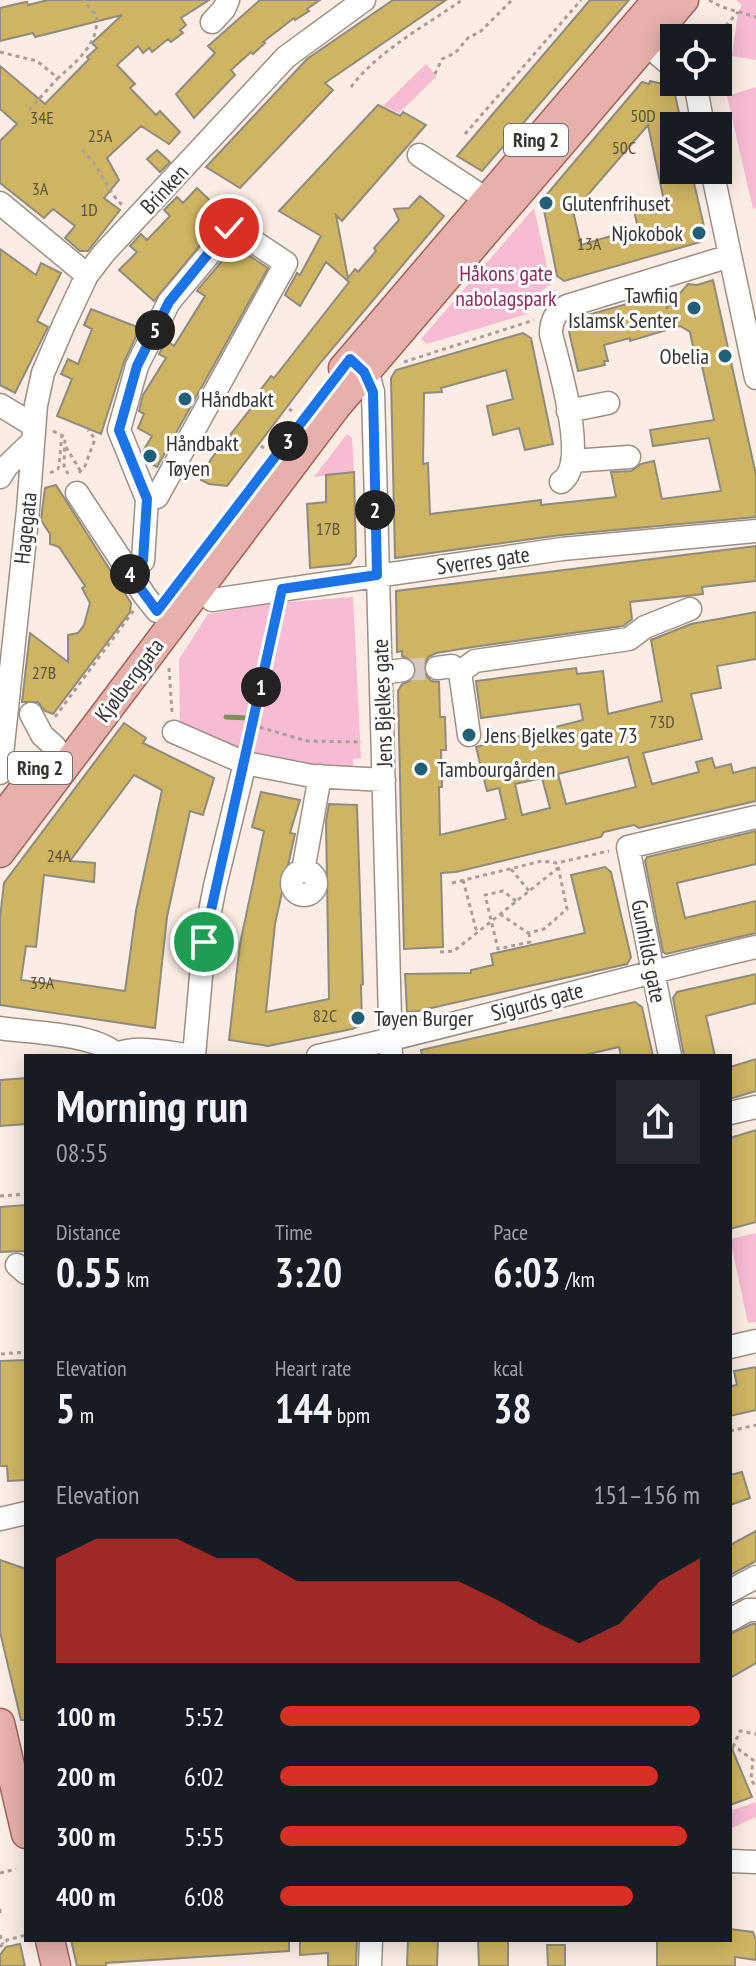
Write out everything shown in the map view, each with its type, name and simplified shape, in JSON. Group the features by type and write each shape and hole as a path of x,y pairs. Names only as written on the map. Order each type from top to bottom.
{"main road":[{"name":"Ring 2","path":"654,34 657,0"},
{"name":"Ring 2","path":"654,34 684,0"},
{"name":"Kjølberggata","path":"0,853 290,466 357,366 486,199 654,34"},
{"name":"Kjølberggata","path":"0,820 48,741 147,610 357,366 654,34"},
{"path":"0,1723 22,1795"},
{"path":"50,1942 56,1966"}],"street":[{"path":"212,22 228,0"},
{"name":"Brinken","path":"38,432 43,373 87,275 286,57 364,0"},
{"path":"419,155 486,199"},
{"path":"715,184 756,378"},
{"path":"0,203 87,275"},
{"path":"130,574 143,561 147,499 119,430 137,366 169,302 232,227 285,261 285,266 157,497 147,499"},
{"path":"561,482 568,478 574,438 551,334 556,313 567,306 730,256"},
{"name":"Jens Bjelkes gate","path":"357,366 373,392 377,575 392,672 384,780 391,1048"},
{"path":"568,411 608,403"},
{"path":"0,405 38,432 0,477"},
{"name":"Hagegata","path":"0,773 38,432"},
{"path":"572,461 629,457"},
{"path":"79,482 147,610"},
{"name":"Sverres gate","path":"212,600 562,549 756,531"},
{"path":"460,672 475,661 629,639 645,627 690,609"},
{"path":"437,668 452,666 460,672 469,735"},
{"path":"31,714 48,741"},
{"path":"174,732 245,763 320,776 384,780"},
{"path":"193,1054 204,942 245,763"},
{"path":"303,871 320,776"},
{"path":"628,847 756,817"},
{"name":"Gunhilds gate","path":"628,847 670,1054"},
{"name":"Sigurds gate","path":"336,1054 391,1048 654,970 756,947"},
{"path":"0,1028 86,1040 104,1045 116,1054"},
{"path":"119,1054 127,1050 175,1054"},
{"path":"732,1113 756,1107"},
{"path":"732,1343 756,1341"},
{"path":"0,1519 24,1513"},
{"path":"732,1590 756,1577"},
{"path":"732,1619 748,1610 756,1610"},
{"path":"370,1966 371,1942"},
{"path":"383,1966 384,1942"}],"path":[{"path":"29,110 80,57 96,31 96,15 83,0"},
{"path":"351,87 360,75 395,47 462,0"},
{"path":"435,74 442,59 455,53 468,38 481,31 510,0"},
{"path":"465,134 581,0"},
{"path":"709,0 756,17"},
{"path":"727,24 738,12"},
{"path":"0,52 37,61 58,78"},
{"path":"82,150 98,165 108,190 127,211"},
{"path":"393,365 556,313"},
{"path":"79,482 95,439 88,430"},
{"path":"38,432 64,436"},
{"path":"64,436 66,472 74,475 79,482"},
{"path":"45,472 52,473 58,469 64,436"},
{"path":"65,446 79,482"},
{"path":"245,763 282,589"},
{"path":"48,741 147,610"},
{"path":"169,658 174,732"},
{"path":"252,725 307,741 366,742"},
{"path":"440,952 454,951 558,865 628,847"},
{"path":"452,883 542,861 558,865"},
{"path":"500,914 529,933 544,929 567,909 558,865"},
{"path":"511,869 529,891"},
{"path":"463,880 477,933"},
{"path":"516,901 503,891 485,895 498,949 530,942 529,933"},
{"path":"0,1196 24,1194"},
{"path":"1,1354 24,1352"},
{"path":"732,1431 756,1425"},
{"path":"756,1734 740,1731 732,1747 753,1760 751,1779 756,1788"},
{"path":"0,1873 16,1869"},
{"path":"0,1935 1,1945 24,1936"}],"green space":[{"path":"736,0 756,0 756,60 732,56 738,12 742,5"},
{"path":"426,64 437,76 399,113 383,106"},
{"path":"756,87 756,208 753,209 727,96"},
{"name":"Håkons gate nabolagspark","path":"534,208 551,284 539,293 527,314 427,344 421,339"},
{"path":"347,434 352,438 354,472 314,477"},
{"path":"353,597 361,758 353,759 353,772 278,764 180,726 179,659 208,614 275,603"},
{"path":"756,1233 756,1322 748,1323 732,1239"},
{"path":"756,1802 756,1817 732,1828 732,1810"}],"building":[{"path":"48,0 209,0 181,18 186,25 180,30 183,33 171,42 168,39 152,52 149,48 143,53 138,46 117,65 135,84 130,88 156,115 160,111 180,132 169,144 141,126 107,158 119,180 104,198 120,210 88,251 80,251 65,238 75,226 53,209 44,218 0,183 0,141 17,124 0,109 0,66 45,104 89,59 87,57 97,48 92,43 122,15 35,37 33,33 0,41 0,8"},
{"path":"260,0 320,0 231,70 235,75 194,118 176,94 215,53 208,46"},
{"path":"393,0 446,0 325,83 333,90 240,188 206,167 307,59"},
{"path":"590,0 629,0 482,171 457,156"},
{"path":"642,82 660,83 660,96 675,96 679,112 660,112 660,182 648,125 579,205 580,211 573,211 581,245 638,228 633,206 664,201 660,184 694,184 706,235 700,242 564,281 557,276 542,200"},
{"path":"378,105 400,116 403,112 426,125 342,221 336,215 348,278 355,269 358,272 399,220 394,209 409,208 420,196 444,216 321,362 227,486 209,484 201,480 211,459 252,407 249,405 271,376 274,378 349,282 326,262 300,306 285,295 321,236 279,211"},
{"path":"157,150 170,162 160,172 147,159"},
{"path":"197,188 225,215 154,301 119,270 137,252 130,246 141,234 147,240 170,216 164,210 177,197 183,203"},
{"path":"235,246 268,268 157,467 147,461 143,451 152,436 138,428 144,414 139,411 143,395 166,358 159,354 166,340 174,346 205,296 197,291"},
{"path":"0,249 36,275 41,263 61,273 37,321 48,327 15,393 0,385"},
{"path":"713,280 756,475 756,517 561,535 395,558 391,378 396,370 523,333 531,338 553,444 525,450 519,428 493,435 487,406 513,399 506,370 441,388 442,392 424,393 423,464 428,463 430,514 541,500 541,505 616,497 611,472 631,471 641,464 654,461 662,499 721,491 709,438 653,446 650,430 714,420 700,357 695,357 690,332 680,326 630,341 630,338 604,345 608,361 604,361 605,365 578,371 568,327 573,319 666,293 667,308 688,284 697,285"},
{"path":"91,309 140,328 124,362 101,434 57,416 72,379 61,374 68,359 78,364 92,329 84,325"},
{"path":"354,472 356,556 350,564 310,568 307,504 326,502 326,475"},
{"path":"56,485 131,603 130,612 53,714 45,711 38,702 22,702 30,633 68,662 68,635 78,633 84,625 90,603 82,588 85,586 59,547 50,544 50,534 41,520 45,488"},
{"path":"756,546 756,581 702,587 703,594 630,602 632,619 623,626 436,653 428,657 423,671 431,681 439,682 440,717 445,717 446,750 441,750 442,787 439,787 440,835 506,819 499,788 487,791 476,747 583,720 580,704 481,718 476,681 576,668 577,674 603,671 608,714 662,701 651,640 691,624 756,612 756,659 717,666 721,688 691,694 702,739 643,753 652,784 699,772 696,762 712,758 715,768 731,764 733,773 756,767 756,801 639,828 634,825 604,832 601,837 441,873 443,947 404,949 398,691 402,684 412,680 417,669 413,661 402,656 402,651 397,652 396,591","holes":["628,757 636,787 566,804 558,774","542,778 550,808 522,815 515,784"]},
{"path":"124,723 146,738 143,743 214,778 203,815 190,811 167,917 155,1028 0,1005 0,918 4,883","holes":["134,775 162,790 136,911 125,991 52,980 51,984 21,980 26,946 36,947 44,875 94,882 95,863 70,861"]},
{"path":"261,792 300,800 290,833 295,834 275,924 266,1012 329,999 326,821 329,804 357,805 363,984 362,1025 268,1046 229,1040 240,944 264,831 252,827"},
{"path":"756,831 756,864 677,883 685,918 756,901 756,933 666,954 663,952 645,861 647,857"},
{"path":"605,867 611,872 631,957 627,964 407,1012 405,974 471,973 471,970 493,965 491,954 585,933 571,875"},
{"path":"756,974 756,1003 706,1016 715,1054 684,1054 673,998 677,992"},
{"path":"635,1002 642,1007 653,1054 621,1054 619,1047 589,1054 422,1054 421,1050"},
{"path":"756,1059 756,1091 732,1098 732,1066"},
{"path":"24,1078 24,1124 0,1126 0,1080"},
{"path":"756,1130 756,1222 732,1228 732,1137"},
{"path":"24,1205 24,1251 0,1252 0,1207"},
{"path":"24,1360 24,1480 8,1481 7,1466 0,1466 0,1361"},
{"path":"756,1367 756,1410 732,1416 732,1386 737,1385 734,1371"},
{"path":"742,1472 750,1498 732,1504 732,1474"},
{"path":"756,1531 756,1561 732,1574 732,1544"},
{"path":"0,1560 24,1568 24,1720 21,1720 0,1632"},
{"path":"756,1624 756,1663 732,1677 732,1633"},
{"path":"732,1749 752,1797 732,1804"},
{"path":"732,1929 753,1932 756,1941 756,1960 735,1957 735,1966 657,1966 657,1942 732,1942"},
{"path":"71,1942 289,1942 289,1951 77,1966"},
{"path":"300,1942 357,1942 356,1966 328,1966 328,1953 300,1955"},
{"path":"408,1942 438,1942 437,1966 407,1966"},
{"path":"478,1942 508,1942 508,1966 479,1966"},
{"path":"20,1944 25,1966 0,1966 0,1955 6,1947"},
{"path":"547,1945 565,1945 565,1966 548,1966"}],"waterway":[{"path":"226,717 248,718 275,603"}],"tunnel":[{"path":"403,670 437,668"}],"place":[{"name":"Glutenfrihuset","path":"546,203"},
{"name":"Njokobok","path":"699,233"},
{"name":"Tawfiiq Islamsk Senter","path":"694,308"},
{"name":"Obelia","path":"725,356"},
{"name":"Håndbakt","path":"185,399"},
{"name":"Håndbakt Tøyen","path":"150,456"},
{"name":"Jens Bjelkes gate 73","path":"469,735"},
{"name":"Tambourgården","path":"421,769"},
{"name":"Tøyen Burger","path":"358,1018"}],"route":[{"path":"204,942 282,589 377,575 373,392 364,372 350,359 157,611 130,574 143,561 147,499 119,430 137,366 169,302 229,228"}]}
